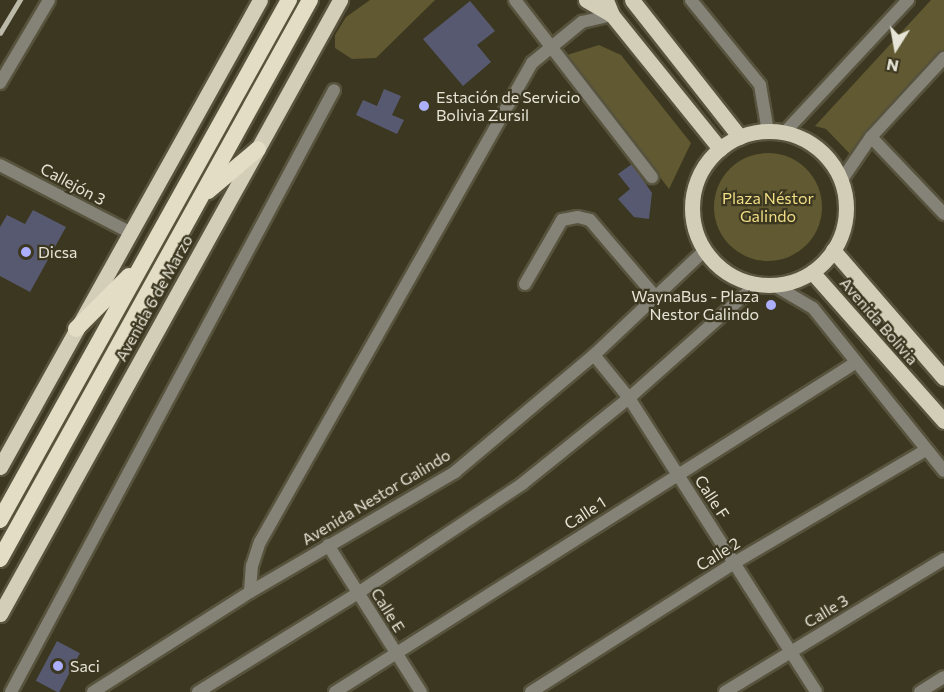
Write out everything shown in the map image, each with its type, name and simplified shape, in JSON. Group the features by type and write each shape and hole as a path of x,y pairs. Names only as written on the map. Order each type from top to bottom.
{"highway":[{"name":"Avenida 6 de Marzo","path":"0,520 289,0"},
{"name":"Avenida 6 de Marzo","path":"0,559 310,0"},
{"path":"200,197 258,149"},
{"path":"76,329 142,263"}],"main road":[{"path":"0,467 260,0"},
{"name":"Avenida 6 de Marzo","path":"0,614 340,0"},
{"path":"324,29 351,0"},
{"path":"586,0 612,15"},
{"path":"606,0 612,15 720,149"},
{"path":"632,0 740,137"},
{"path":"768,132 783,133 819,151 841,181 845,216 833,250 812,272 774,285 757,284 724,271 704,251 695,230 693,197 705,165 720,149 740,137 768,132"},
{"name":"Avenida Bolivia","path":"833,250 942,369"},
{"name":"Avenida Bolivia","path":"812,272 944,421"}],"street":[{"path":"0,83 49,0"},
{"path":"515,0 652,177"},
{"path":"691,0 759,85 768,132"},
{"path":"783,133 908,0"},
{"path":"250,592 252,567 260,542 532,63 582,22 612,15"},
{"path":"841,181 871,137 943,61"},
{"path":"11,692 334,90"},
{"path":"871,137 944,214"},
{"name":"Callejón 3","path":"0,165 130,233"},
{"path":"525,284 562,220 579,217 590,220 655,296"},
{"name":"Avenida Nestor Galindo","path":"93,692 250,592 455,472 594,355 704,251"},
{"path":"198,692 358,593 522,484 629,398 757,284"},
{"path":"774,285 813,308 944,471"},
{"name":"Calle F","path":"594,355 629,398 816,692"},
{"name":"Calle 1","path":"335,692 677,473 855,363"},
{"name":"Calle 2","path":"531,692 734,563 926,450"},
{"name":"Calle E","path":"328,545 420,692"},
{"name":"Calle 3","path":"725,692 944,559"},
{"path":"920,692 944,677"}],"green space":[{"path":"370,0 435,0 376,58 352,59 335,48 335,35 346,17"},
{"path":"931,0 944,0 944,53 851,155 826,129 815,126"},
{"path":"599,45 621,55 691,143 669,189 567,55"},
{"name":"Plaza Néstor Galindo","path":"768,153 789,157 806,169 818,186 822,207 818,228 806,245 789,257 768,261 747,257 730,245 718,228 714,207 718,186 730,169 747,157"}],"building":[{"path":"470,1 495,31 477,45 491,62 463,86 423,39"},
{"path":"384,89 401,96 392,115 404,120 397,134 356,115 363,100 377,106"},
{"path":"632,164 652,193 649,219 634,217 618,199 630,189 618,174"},
{"name":"Dicsa","path":"33,210 66,227 30,292 0,276 0,227 7,215 25,224"},
{"name":"Saci","path":"57,641 80,653 59,692 36,681"}],"railway":[{"path":"0,33 20,0"}],"place":[{"name":"Estación de Servicio Bolivia Zursil","path":"424,106"},
{"name":"Dicsa","path":"26,252"},
{"name":"WaynaBus - Plaza Nestor Galindo","path":"771,305"},
{"name":"Saci","path":"58,666"}]}
